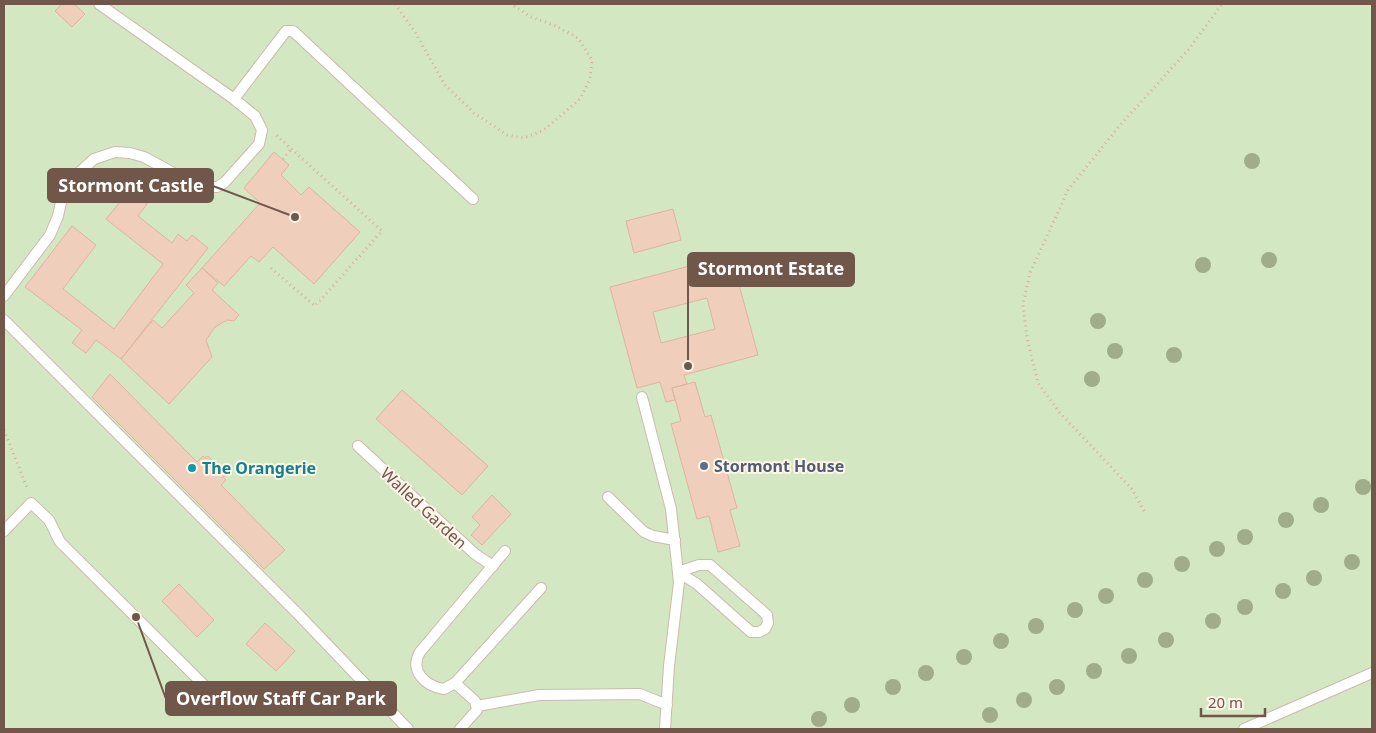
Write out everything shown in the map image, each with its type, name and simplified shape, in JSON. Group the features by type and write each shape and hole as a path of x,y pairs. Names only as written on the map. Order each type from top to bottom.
{"lane":[{"path":"4,296 50,235 58,216 61,202 73,178 94,159 115,152 130,153 144,157 200,187 217,187 260,144 262,130 255,116 234,99 99,4"},
{"path":"234,99 286,31 292,31 473,199"},
{"path":"4,320 292,608 408,729"},
{"path":"642,397 671,509 679,582 669,666 665,729"},
{"name":"Walled Garden","path":"358,446 474,554 493,566"},
{"path":"608,497 644,532 653,536 675,540"},
{"path":"4,531 31,503 49,520 60,542 228,709"},
{"path":"505,552 420,652 415,660 418,673 434,686 444,689 455,684 541,588"},
{"path":"699,566 710,566 767,615 768,623 765,629 751,632 697,584 678,572 699,566"},
{"path":"1244,729 1372,673"},
{"path":"455,684 477,706 477,710 460,729"},
{"path":"477,706 538,695 640,694 667,705"}],"path":[{"path":"395,4 445,85 474,113 507,135 524,138 544,130 580,99 590,79 592,60 578,38 554,25 531,17 511,4"},
{"path":"1144,512 1132,489 1060,413 1038,383 1027,338 1023,304 1030,273 1068,190 1121,124 1190,49 1222,4"},
{"path":"255,116 382,231 315,306 271,268"},
{"path":"284,159 291,149"},
{"path":"4,430 26,483 31,503"}],"green space":[{"path":"4,4 1372,4 1372,729 4,729"}],"building":[{"path":"62,4 74,4 85,14 72,27 55,11"},
{"path":"274,152 289,165 281,175 301,195 309,187 360,232 314,284 273,247 259,262 251,256 224,286 202,268 260,203 244,188"},
{"path":"130,190 147,204 138,216 172,243 178,234 187,241 192,235 208,248 121,359 96,340 86,353 72,343 82,330 25,287 72,226 96,245 63,289 114,329 163,264 106,219"},
{"path":"673,209 681,240 634,253 626,221"},
{"path":"731,255 758,355 684,375 687,384 672,388 675,400 666,402 660,382 637,388 610,287","holes":["707,298 715,329 661,343 653,312"]},
{"path":"202,268 218,283 212,290 239,315 234,321 227,320 215,327 206,340 212,357 169,404 121,359 153,320 162,328 194,293 186,285"},
{"name":"The Orangerie","path":"110,374 197,462 203,456 205,458 208,456 227,475 223,477 226,480 221,485 285,550 264,569 92,397"},
{"name":"Stormont House","path":"695,382 705,417 711,415 737,508 730,510 740,546 718,552 709,516 697,519 671,424 681,421 672,388"},
{"path":"402,390 488,466 462,495 376,419"},
{"path":"492,495 511,514 482,545 471,535 480,525 472,517"},
{"path":"179,584 214,620 197,637 162,601"},
{"path":"265,623 295,651 276,671 246,644"}],"place":[{"name":"Stormont Castle","path":"295,217"},
{"name":"Stormont Estate","path":"688,366"},
{"name":"Stormont House","path":"704,466"},
{"name":"The Orangerie","path":"192,468"},
{"name":"Overflow Staff Car Park","path":"136,617"}]}
